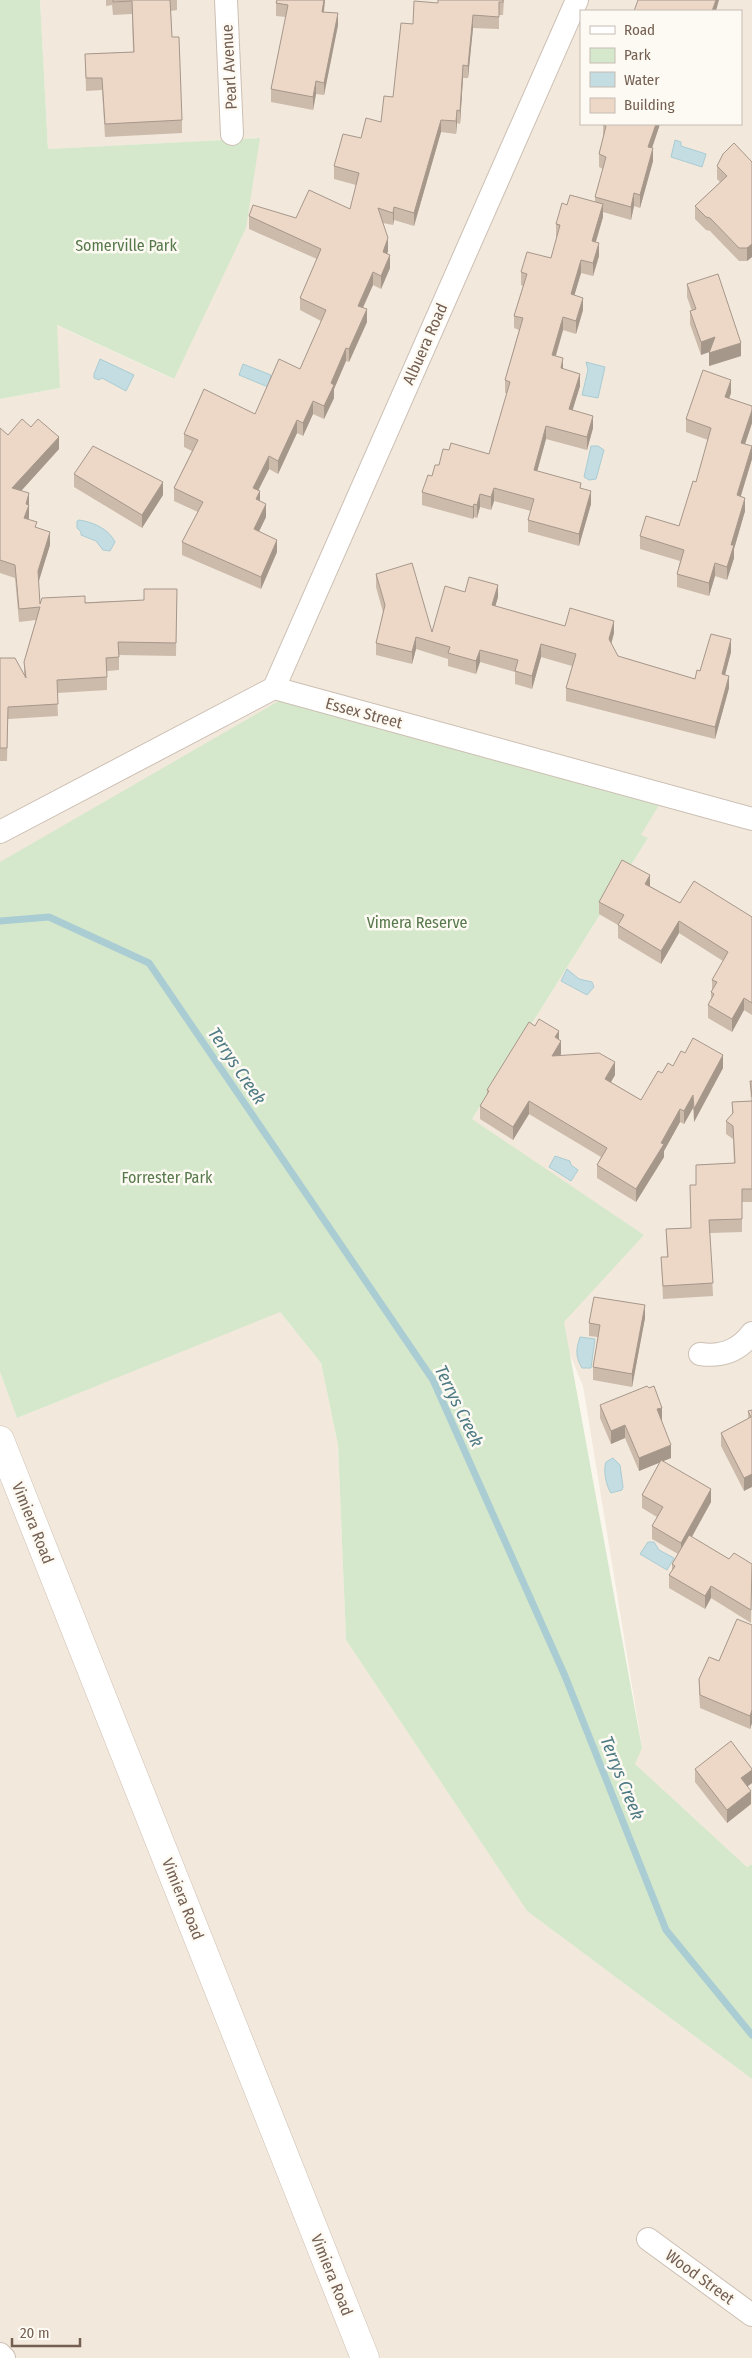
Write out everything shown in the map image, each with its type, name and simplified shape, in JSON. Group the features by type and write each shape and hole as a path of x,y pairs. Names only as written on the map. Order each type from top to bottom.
{"street":[{"name":"Pearl Avenue","path":"226,0 232,134"},
{"name":"Albuera Road","path":"274,688 577,0"},
{"name":"Essex Street","path":"274,688 752,819"},
{"path":"0,832 274,688"},
{"path":"700,1354 714,1356 728,1353 745,1342 752,1333"},
{"name":"Vimiera Road","path":"0,1440 365,2358"},
{"name":"Wood Street","path":"648,2239 752,2315"},
{"path":"0,2354 4,2358"}],"shaded area":[{"path":"40,0 752,0 752,1864 747,1867 634,1764 642,1747 583,1386 472,1119 648,838 0,867 0,399 60,388 56,325 173,379 259,138 48,149"},
{"path":"279,1311 321,1363 338,1445 346,1640 527,1911 752,2079 752,2358 0,2358 0,1372 17,1418"}],"green space":[{"name":"Somerville Park","path":"0,0 40,0 48,149 260,138 246,228 174,379 57,325 60,388 0,399"},
{"path":"284,698 659,805 641,835 648,838 472,1119 644,1235 564,1322 642,1748 635,1764 747,1867 752,1864 752,2079 527,1911 346,1640 338,1445 321,1363 280,1312 17,1418 0,1372 0,862"}],"water":[{"path":"675,140 681,142 681,146 706,154 702,167 671,157"},
{"path":"100,359 134,375 126,391 102,378 99,380 94,378"},
{"path":"586,362 605,367 598,398 582,395 588,370"},
{"path":"243,364 271,375 268,387 239,375"},
{"path":"591,446 598,446 604,450 596,479 589,480 584,477"},
{"path":"77,521 95,524 109,533 115,542 110,551 103,550 96,541 81,535 77,528"},
{"path":"567,969 579,979 592,982 594,987 587,995 561,981"},
{"path":"555,1156 570,1161 571,1165 578,1170 571,1181 549,1167"},
{"path":"580,1337 595,1339 591,1368 582,1368 578,1360 577,1349"},
{"path":"613,1458 620,1465 623,1487 622,1490 611,1493 606,1482 605,1469 606,1462"},
{"path":"648,1542 654,1542 659,1550 674,1558 667,1570 640,1554"}],"building":[{"path":"113,0 170,0 172,37 179,37 182,120 105,124 102,78 86,78 85,54 134,52 132,1 113,2"},
{"path":"277,0 324,0 322,12 338,13 324,83 316,81 313,97 271,89 288,5 276,3"},
{"path":"438,0 503,0 503,2 499,2 499,17 473,15 468,66 463,65 460,111 457,110 456,121 441,120 414,213 394,207 393,213 378,208 388,238 383,252 390,255 381,276 373,272 358,306 367,309 349,349 346,348 331,383 334,385 324,406 313,401 303,423 297,420 278,461 269,456 253,488 260,491 256,499 266,504 254,529 277,540 261,577 182,542 203,502 174,488 198,440 184,434 204,389 255,414 279,359 300,369 326,310 300,298 321,249 249,216 253,205 296,218 309,190 350,209 359,173 334,166 343,134 361,138 366,118 381,122 384,96 393,97 401,23 413,24 414,1 438,3"},
{"path":"638,0 716,0 712,10 634,10"},
{"path":"603,125 656,125 648,147 653,148 640,195 634,193 631,207 595,197 606,157 599,154 606,126"},
{"path":"734,143 752,162 752,244 747,248 739,248 710,218 706,217 695,206 727,176 717,166 723,154"},
{"path":"570,195 603,204 592,241 599,243 593,263 581,260 571,294 583,298 576,321 563,317 552,355 563,358 561,368 580,374 569,409 593,416 587,437 546,426 534,470 581,483 580,488 591,491 579,534 528,520 534,499 494,488 491,497 480,494 477,505 474,504 473,507 422,492 428,475 432,476 435,465 439,465 443,449 449,450 451,443 489,454 510,382 505,380 523,318 514,316 527,274 521,272 527,252 551,258 560,225 556,224 562,203 567,205"},
{"path":"718,274 741,343 709,353 715,337 701,342 690,311 696,309 687,284"},
{"path":"703,370 731,380 725,397 752,406 741,443 752,446 737,495 745,498 731,545 734,545 727,567 715,563 709,583 677,574 684,550 640,536 646,516 679,526 693,481 696,482 711,428 686,419"},
{"path":"22,419 31,427 38,419 59,437 12,488 29,493 26,504 29,505 24,518 37,522 35,527 50,532 38,571 40,604 42,598 85,596 85,603 144,600 144,589 177,589 176,643 118,642 119,657 106,658 107,677 57,680 58,704 8,707 7,748 0,748 0,658 15,658 26,678 24,662 40,607 19,609 15,565 0,560 0,428 8,435"},
{"path":"93,446 163,482 142,515 74,474"},
{"path":"412,563 432,632 445,586 465,592 469,577 498,585 492,605 565,626 570,608 614,621 609,639 618,656 695,679 697,670 700,671 711,634 731,639 722,674 729,676 715,727 566,688 576,654 541,644 532,676 515,671 518,660 480,650 476,661 448,653 450,647 416,637 412,652 376,643 385,605 376,574"},
{"path":"622,860 650,875 645,884 680,903 694,881 752,917 752,1003 744,998 732,1019 708,1005 714,994 711,992 717,982 712,980 728,952 679,921 661,951 618,925 624,915 599,902"},
{"path":"539,1019 559,1031 555,1037 561,1041 552,1056 599,1053 615,1062 605,1079 641,1100 658,1071 662,1073 668,1063 673,1066 681,1051 685,1053 693,1038 723,1055 694,1109 693,1095 684,1111 680,1109 661,1143 664,1144 636,1189 597,1165 607,1148 529,1101 513,1127 480,1106 489,1091 487,1090 529,1022 535,1026"},
{"path":"750,1081 752,1081 752,1097"},
{"path":"752,1101 752,1189 742,1189 742,1219 709,1220 713,1283 663,1286 661,1257 668,1257 666,1229 691,1228 690,1185 696,1185 696,1165 735,1163 733,1126 726,1121 733,1113 732,1102"},
{"path":"594,1297 645,1305 632,1374 593,1367 600,1325 589,1323"},
{"path":"647,1386 649,1388 654,1386 662,1408 657,1409 671,1445 639,1458 625,1425 611,1431 600,1405"},
{"path":"752,1410 752,1474 744,1478 721,1433 751,1417 748,1411"},
{"path":"661,1460 711,1489 681,1543 652,1526 663,1507 642,1495"},
{"path":"689,1535 729,1559 734,1553 752,1564 751,1610 711,1586 705,1596 669,1575 675,1566 672,1564"},
{"path":"737,1619 752,1625 752,1710 750,1716 700,1695 699,1679 709,1657 719,1661"},
{"path":"731,1741 752,1769 741,1778 751,1791 727,1810 695,1769"}],"waterway":[{"name":"Terrys Creek","path":"0,921 49,917 149,963 433,1380 565,1676 666,1930 752,2035"}],"park label":[{"name":"Vimera Reserve","path":"417,922"},
{"name":"Forrester Park","path":"167,1177"}]}
